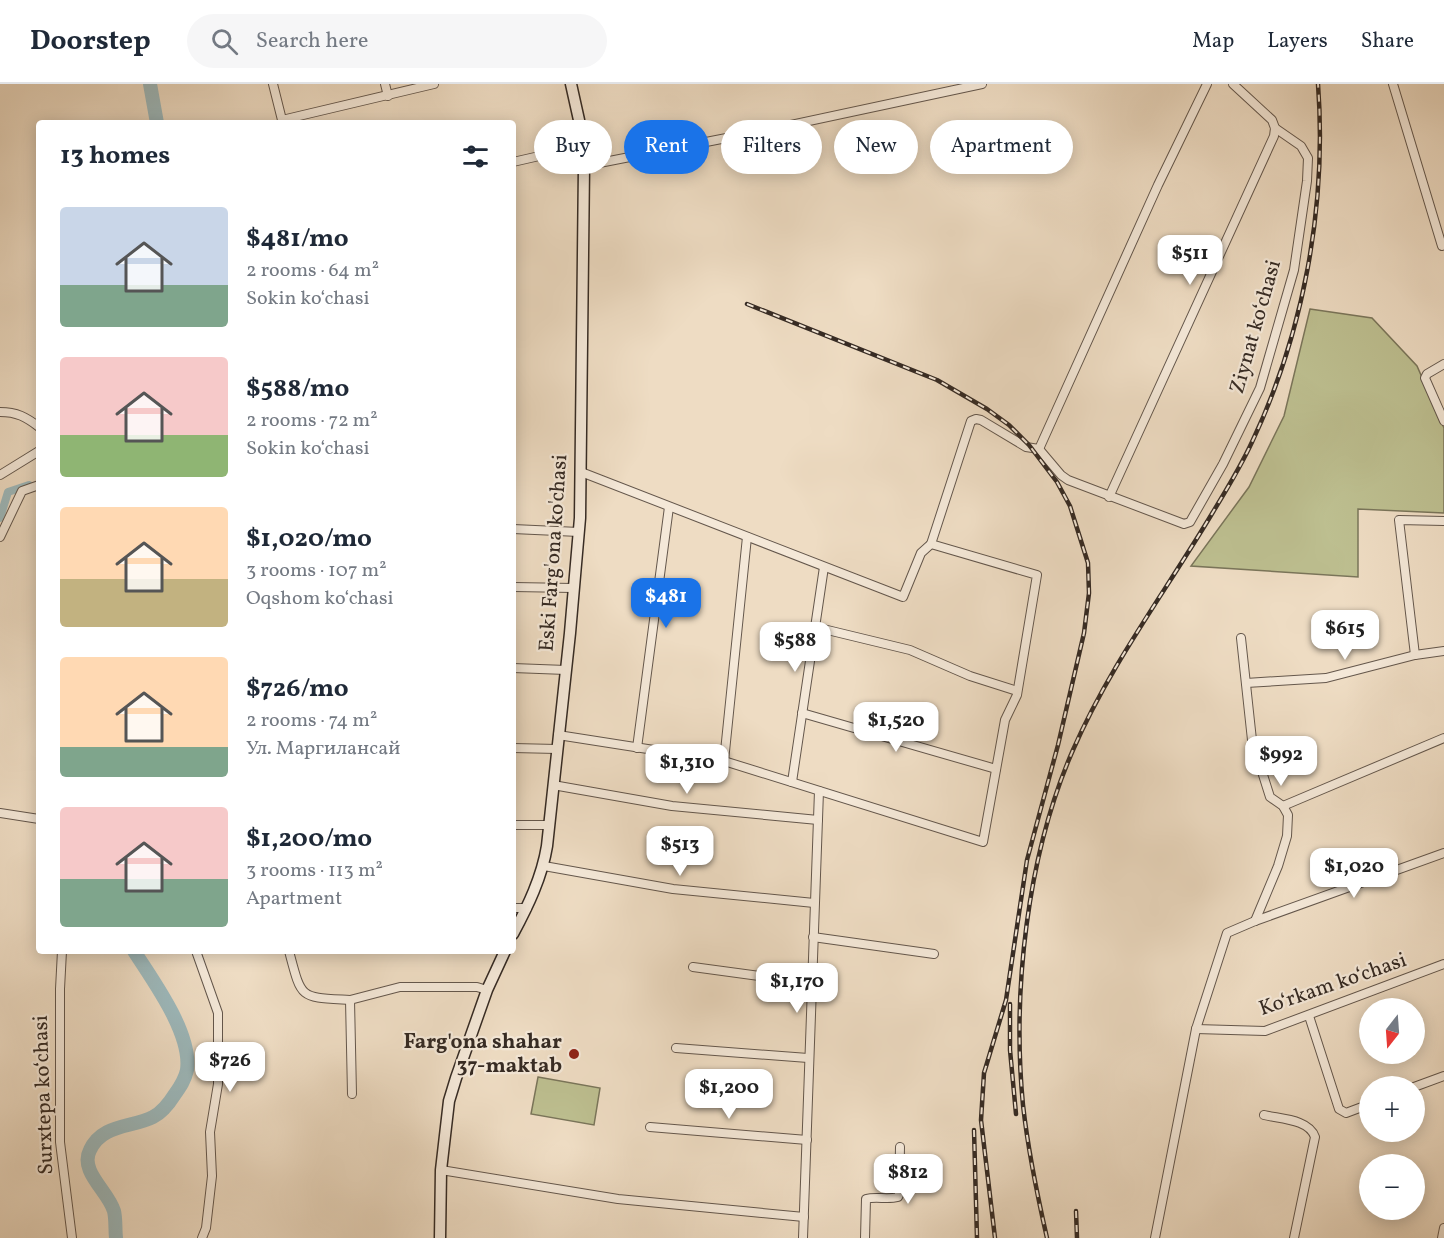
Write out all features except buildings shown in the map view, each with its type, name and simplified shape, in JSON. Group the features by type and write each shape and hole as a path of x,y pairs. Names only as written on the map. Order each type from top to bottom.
{"main road":[{"name":"Eski Farg'ona ko'chasi","path":"571,84 578,120"},
{"name":"Eski Farg'ona ko'chasi","path":"516,928 544,866 579,532 584,174"},
{"path":"440,1238 441,1170 449,1101 487,990 504,954"}],"street":[{"path":"273,84 282,120 434,84"},
{"path":"385,84 388,96"},
{"path":"612,161 774,129 982,84"},
{"path":"581,472 903,597 921,553 931,544 971,421 981,420 1026,447 1040,449 1158,185 1207,84"},
{"name":"Ziynat koʻchasi","path":"1040,449 1064,477 1109,497 1188,524 1250,411 1260,388 1294,270 1307,181 1308,158 1304,150 1275,128 1272,120 1233,84"},
{"path":"1393,84 1442,246 1444,245"},
{"path":"1109,497 1274,136 1275,128"},
{"path":"516,161 534,157"},
{"path":"1444,364 1427,374 1426,382 1444,421"},
{"path":"0,412 25,416 36,425"},
{"path":"0,476 36,453"},
{"path":"0,537 22,491 36,486"},
{"path":"637,748 669,507"},
{"path":"1415,655 1399,520 1444,521"},
{"path":"516,529 579,532"},
{"path":"724,761 747,537"},
{"path":"558,735 724,761 983,842 1005,720 1017,691 1037,575 931,544"},
{"path":"792,783 824,567"},
{"path":"516,587 573,588"},
{"path":"815,627 910,650 969,676 1017,691"},
{"path":"1241,638 1252,740 1270,797 1283,806 1288,815 1287,836 1278,866 1255,921"},
{"path":"1246,683 1326,678 1415,655 1444,651"},
{"path":"516,668 566,670"},
{"path":"802,713 996,769"},
{"path":"1283,806 1444,738"},
{"path":"516,748 557,749"},
{"path":"554,785 672,806 818,820"},
{"path":"803,1238 819,791"},
{"path":"0,813 36,819"},
{"path":"516,825 550,825"},
{"path":"1155,1238 1196,1029 1227,933 1444,854"},
{"path":"544,866 673,889 814,903"},
{"path":"516,908 527,908"},
{"path":"813,937 934,954"},
{"name":"Surxtepa koʻchasi","path":"62,954 60,1142 72,1238"},
{"path":"197,954 218,1012 218,1084 210,1132 212,1176 206,1228 202,1238"},
{"path":"290,954 296,981 303,993 316,998 350,1000 400,987 477,987 487,990"},
{"name":"Koʻrkam koʻchasi","path":"1196,1029 1265,1031 1444,964"},
{"path":"693,967 811,983"},
{"path":"350,1000 352,1094"},
{"path":"1309,1016 1339,1109 1346,1113 1359,1108"},
{"path":"676,1048 808,1058"},
{"path":"1425,1083 1444,1076"},
{"path":"1264,1115 1307,1125 1315,1137 1294,1238"},
{"path":"650,1126 807,1140"},
{"path":"865,1238 866,1199 870,1197 891,1199 900,1195 900,1147"},
{"path":"441,1170 618,1199 804,1217"},
{"path":"1442,1238 1444,1228"}],"green space":[{"path":"1310,309 1372,318 1417,366 1444,428 1444,513 1358,509 1358,577 1191,566 1249,487 1284,416"},
{"path":"538,1077 600,1088 594,1125 531,1114"}],"waterway":[{"path":"150,84 156,120"},
{"path":"0,518 8,492 29,485"},
{"path":"116,1238 115,1217 111,1203 88,1166 90,1150 95,1142 109,1131 144,1121 159,1113 179,1089 187,1070 184,1040 170,1008 136,954"}],"railway":[{"path":"1047,1238 1025,1122 1020,1062 1022,971 1034,879 1044,834 1057,791 1088,719 1121,658 1234,477 1252,442 1286,357 1308,267 1315,221 1319,176 1318,84"},
{"path":"747,304 937,380 987,409 1009,425 1029,445 1057,482 1070,506 1088,563 1089,593 1084,633 1058,745 1027,860 1006,1000 984,1073 981,1120 995,1238"},
{"path":"1010,1004 1010,1050 1016,1114"},
{"path":"974,1130 977,1238"},
{"path":"1076,1211 1077,1238"}],"place":[{"name":"Farg'ona shahar 37-maktab","path":"574,1054"}]}
